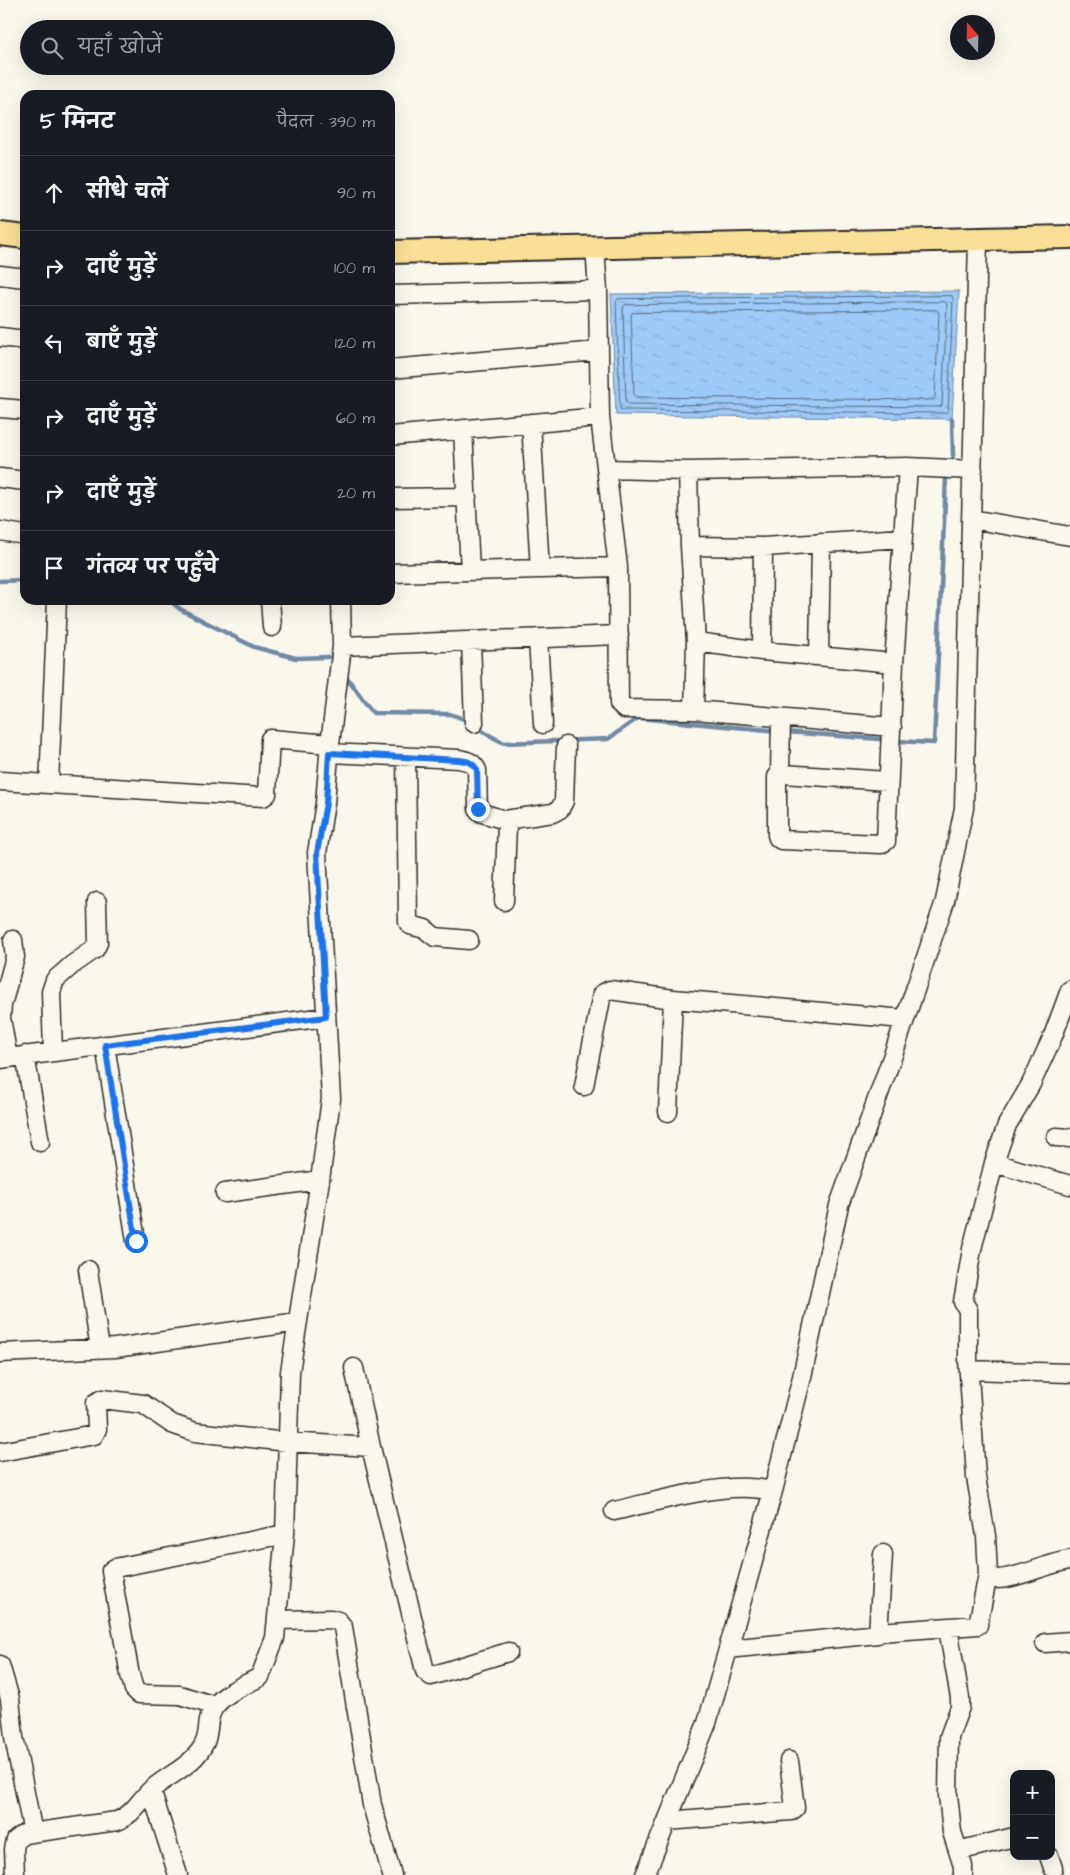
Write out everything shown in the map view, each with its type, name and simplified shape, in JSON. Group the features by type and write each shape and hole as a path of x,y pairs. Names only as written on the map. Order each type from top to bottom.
{"main road":[{"path":"0,234 20,236"},
{"path":"395,252 1070,237"}],"street":[{"path":"645,1875 707,1723 773,1491 802,1377 839,1205 945,901 964,808 978,239"},
{"path":"595,247 598,290 600,417 618,567 619,704 624,709 694,710 781,727 892,727"},
{"path":"0,275 20,277"},
{"path":"395,295 598,290"},
{"path":"0,337 20,339"},
{"path":"395,369 598,351"},
{"path":"0,408 20,410"},
{"path":"395,436 600,417"},
{"path":"531,423 540,569"},
{"path":"463,429 470,571"},
{"path":"606,469 688,471 908,467 973,470"},
{"path":"781,727 776,834 778,838 782,840 881,844 886,841 887,781 908,467"},
{"path":"688,471 690,546 696,642 694,710"},
{"path":"0,478 20,480"},
{"path":"395,498 467,498"},
{"path":"971,518 1070,536"},
{"path":"0,531 20,534"},
{"path":"690,546 763,547 903,538"},
{"path":"819,656 821,543"},
{"path":"762,652 763,547"},
{"path":"395,573 618,567"},
{"path":"50,784 58,605"},
{"path":"270,605 272,627"},
{"path":"15,1875 14,1849 16,1840 24,1834 118,1821 128,1816 151,1790 192,1761 206,1742 209,1716 215,1706 230,1693 260,1677 275,1638 285,1534 290,1372 331,1099 317,853 326,803 329,749 342,646 341,605"},
{"path":"342,646 619,635"},
{"path":"538,638 542,724"},
{"path":"471,641 474,723"},
{"path":"696,642 762,652 894,663"},
{"path":"0,781 263,797 266,794 270,739 329,749 469,762 477,770 478,809 482,813 505,820 553,812 560,809 564,801 566,746"},
{"path":"406,757 408,922 410,925 425,929 435,937 469,940"},
{"path":"780,775 887,781"},
{"path":"504,901 507,824 505,820"},
{"path":"54,1052 51,992 55,980 95,949 98,943 97,902"},
{"path":"13,940 15,957 2,1005 1,1018 11,1057 40,1142"},
{"path":"584,1086 602,994 610,990 673,999 904,1018"},
{"path":"728,1649 875,1635 879,1632 978,1625 988,1574 986,1536 976,1477 969,1370 968,1310 963,1302 964,1294 972,1249 994,1164 1007,1125 1031,1084 1054,1036 1070,990"},
{"path":"668,1112 673,999"},
{"path":"11,1057 326,1017"},
{"path":"105,1045 136,1241"},
{"path":"994,1164 1070,1185"},
{"path":"225,1193 320,1180"},
{"path":"88,1270 100,1349"},
{"path":"0,1353 115,1348 298,1322"},
{"path":"354,1368 371,1447 427,1674 431,1676 508,1652"},
{"path":"969,1370 1070,1373"},
{"path":"0,1452 94,1436 97,1428 96,1403 102,1399 142,1404 172,1424 196,1432 287,1442 371,1447"},
{"path":"614,1511 686,1495 727,1489 750,1488 773,1491"},
{"path":"215,1706 180,1694 138,1694 134,1689 126,1656 112,1571 115,1568 285,1534"},
{"path":"879,1632 883,1554"},
{"path":"988,1574 990,1578 998,1579 1024,1574 1058,1562 1070,1560"},
{"path":"277,1620 331,1618 338,1621 343,1628 372,1805 392,1875"},
{"path":"948,1628 960,1698 960,1707 949,1737 948,1795 952,1832 963,1866 963,1875"},
{"path":"1045,1644 1070,1641"},
{"path":"0,1665 10,1699 14,1737 34,1833"},
{"path":"667,1822 791,1811 795,1808 789,1761"},
{"path":"151,1790 178,1875"},
{"path":"958,1851 1010,1838"}],"water":[{"path":"959,291 952,419 616,415 611,294"}],"waterway":[{"path":"952,419 953,456"},
{"path":"896,741 934,743 946,478"},
{"path":"0,581 20,580"},
{"path":"175,605 254,647 296,658 328,657"},
{"path":"345,675 373,713 450,714 469,721"},
{"path":"475,726 504,743 608,739 638,718 778,731"},
{"path":"786,732 879,739"}],"route":[{"path":"136,1241 105,1045 326,1017 317,853 326,803 329,753 469,762 477,770 478,809"}]}
